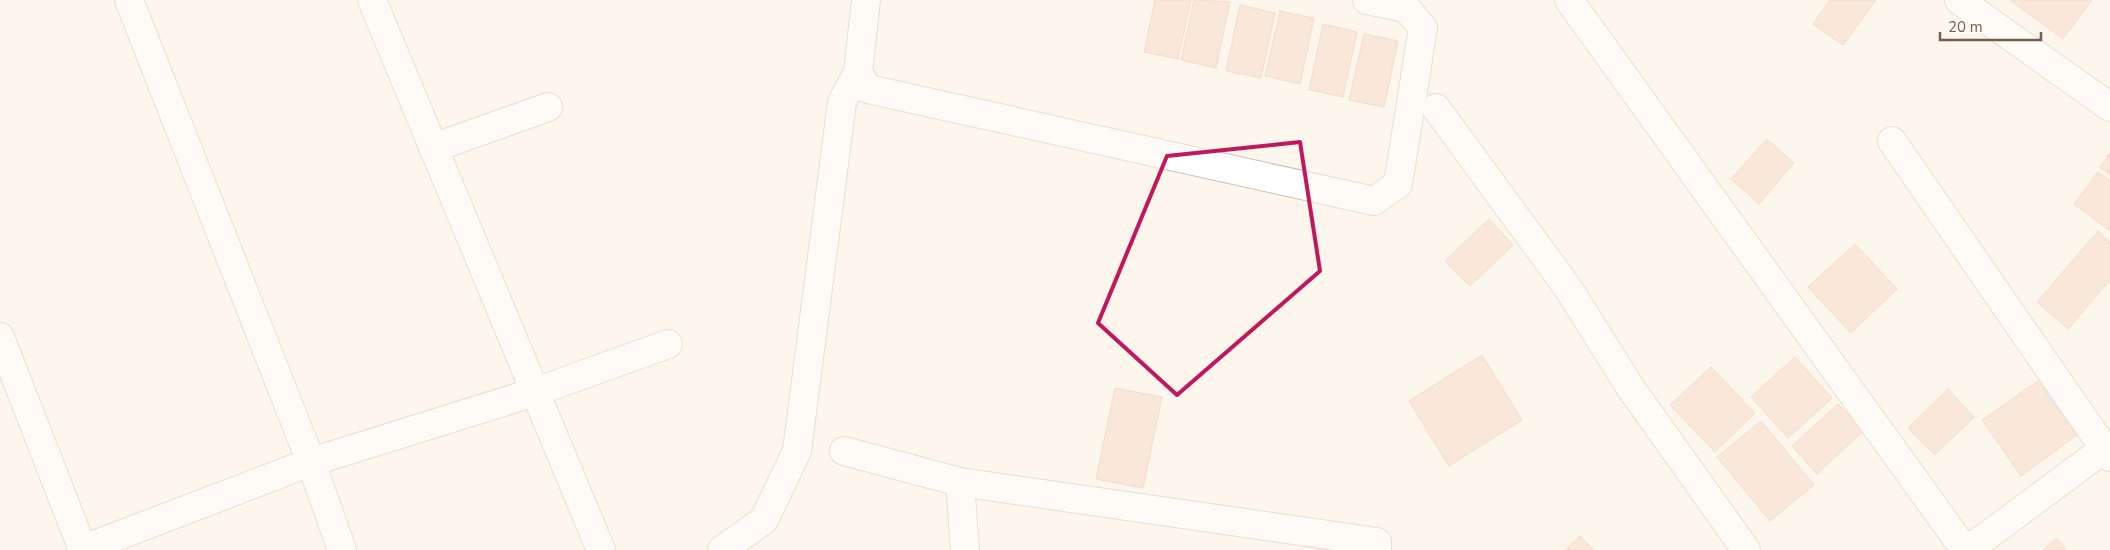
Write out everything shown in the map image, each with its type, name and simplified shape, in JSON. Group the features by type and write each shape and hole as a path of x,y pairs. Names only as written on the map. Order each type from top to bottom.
{"street":[{"path":"128,0 311,462 342,550"},
{"path":"372,0 601,550"},
{"path":"722,550 764,520 797,451 842,102 858,72 866,0"},
{"path":"858,72 868,89 1374,201 1398,184 1423,28 1406,8 1367,0"},
{"path":"1569,0 1966,550 2107,453 1892,141"},
{"path":"1959,0 2110,107"},
{"path":"433,148 548,107"},
{"path":"1436,108 1568,288 1630,387 1746,550"},
{"path":"0,336 82,550 311,462 535,392 668,344"},
{"path":"844,451 960,482 1377,542 1377,550"},
{"path":"960,482 965,550"}],"highlighted area":[{"path":"1300,142 1320,271 1177,395 1098,323 1167,156"}],"building":[{"path":"1155,0 1191,0 1178,59 1144,52"},
{"path":"1194,0 1230,2 1216,68 1181,60"},
{"path":"1830,0 1876,0 1843,45 1813,24"},
{"path":"2010,0 2092,0 2063,39"},
{"path":"1240,5 1275,13 1261,78 1226,71"},
{"path":"1280,11 1314,18 1300,84 1265,76"},
{"path":"1323,24 1357,32 1343,97 1309,90"},
{"path":"1364,34 1398,41 1384,107 1349,100"},
{"path":"1767,139 1794,163 1759,204 1731,179"},
{"path":"2110,153 2110,175 2100,167"},
{"path":"2098,172 2110,181 2110,231 2074,204"},
{"path":"1489,219 1513,245 1470,286 1445,261"},
{"path":"2098,231 2110,242 2110,280 2068,329 2037,302"},
{"path":"1855,244 1897,289 1851,333 1808,287"},
{"path":"1482,355 1522,420 1449,466 1409,401"},
{"path":"1795,357 1832,398 1788,438 1751,397"},
{"path":"1711,367 1755,413 1715,452 1670,405"},
{"path":"2038,381 2077,435 2021,476 1982,420"},
{"path":"1115,388 1162,397 1143,488 1096,479"},
{"path":"1948,389 1974,417 1935,455 1908,428"},
{"path":"1838,404 1863,431 1817,474 1792,446"},
{"path":"1761,421 1814,485 1770,521 1717,457"},
{"path":"1580,536 1594,550 1565,550"},
{"path":"2057,538 2066,550 2043,550"}]}
